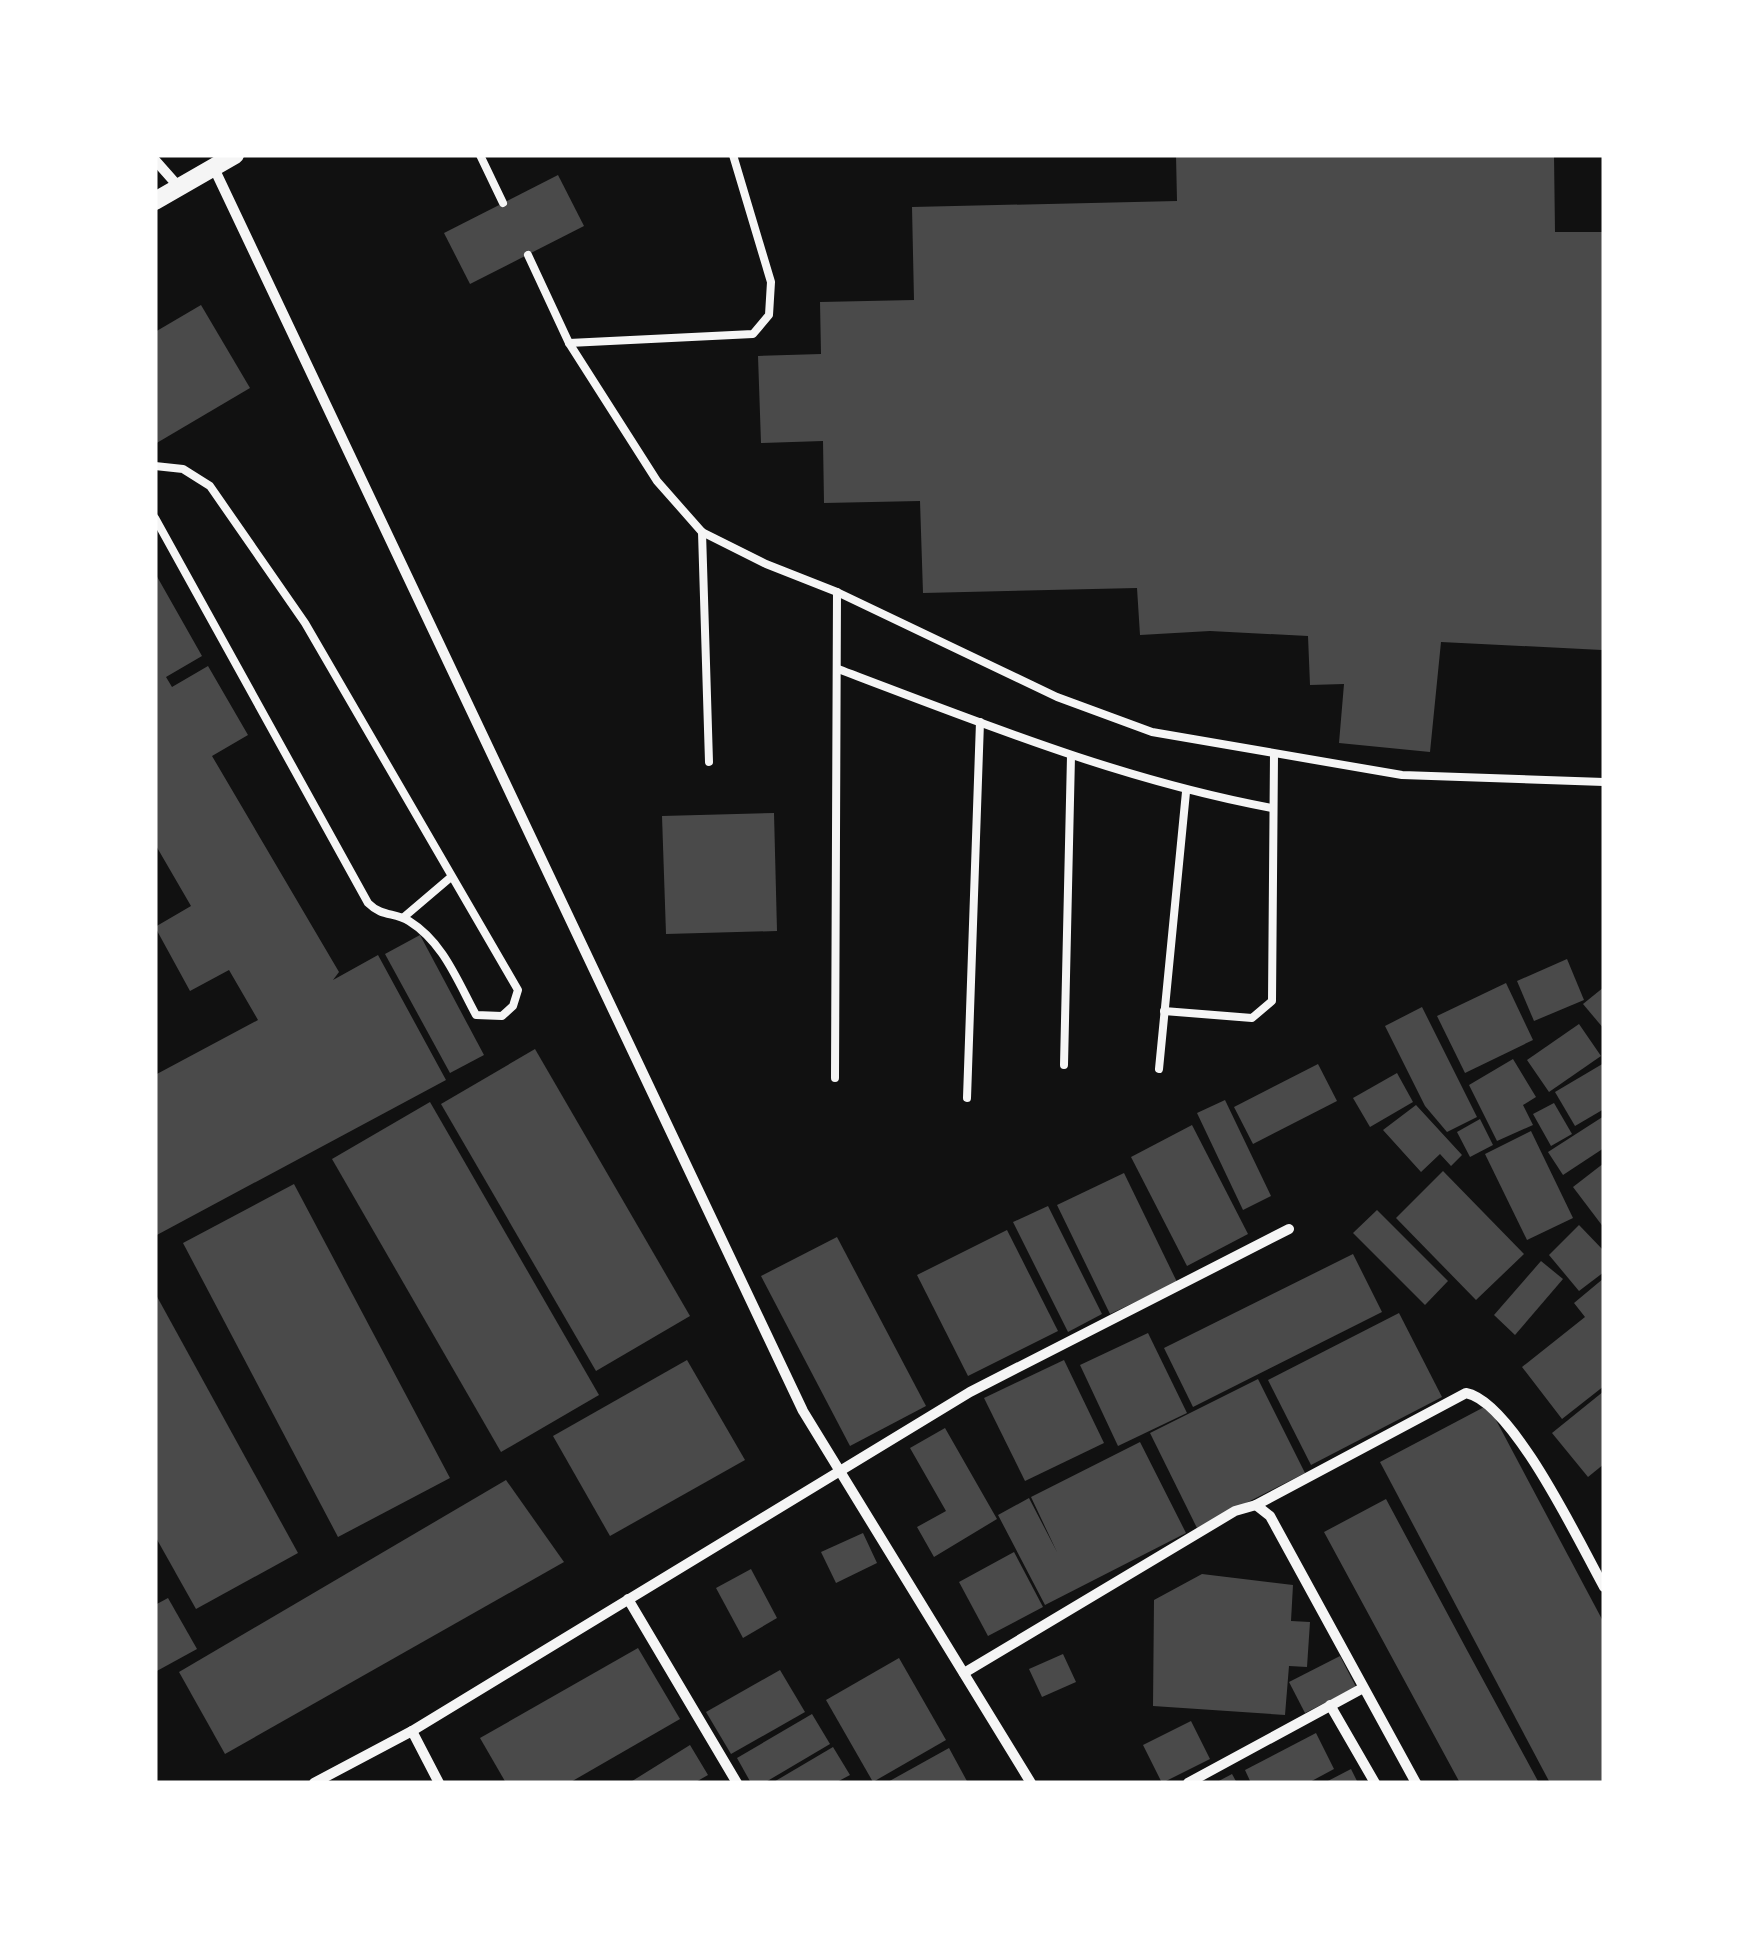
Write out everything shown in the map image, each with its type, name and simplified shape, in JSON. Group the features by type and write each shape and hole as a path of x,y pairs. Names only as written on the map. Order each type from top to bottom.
{"street":[{"path":"155,200 235,155"},
{"path":"155,160 178,186"},
{"path":"213,166 803,1411 1031,1783"},
{"path":"314,1783 412,1730 970,1392 1070,1337 1290,1229"},
{"path":"964,1673 1167,1549 1470,1393 1490,1404 1532,1458 1604,1587"},
{"path":"1256,1505 1270,1516 1416,1783"},
{"path":"628,1599 737,1783"},
{"path":"1188,1783 1362,1688"},
{"path":"1330,1705 1375,1783"},
{"path":"412,1730 439,1783"}],"lane":[{"path":"480,155 503,203"},
{"path":"569,344 753,334 769,315 771,282 733,155"},
{"path":"528,255 569,344 657,481 702,532 1088,709 1152,732 1402,775 1604,782"},
{"path":"155,466 183,468 210,486 305,623 518,990 514,1006 502,1016 476,1015 433,938 404,917 380,915 368,903 155,518"},
{"path":"702,532 710,762"},
{"path":"835,1078 837,592"},
{"path":"838,669 1071,756 1186,792 1272,808"},
{"path":"967,1098 980,722"},
{"path":"1164,1011 1252,1018 1272,1001 1274,754"},
{"path":"1064,1065 1071,756"},
{"path":"1159,1069 1186,792"},
{"path":"404,917 451,876"}],"building":[{"path":"1176,155 1554,155 1555,232 1604,232 1602,650 1441,642 1430,752 1339,743 1344,684 1310,685 1308,636 1210,631 1140,635 1137,588 923,593 920,501 824,503 823,441 761,443 758,356 821,354 820,302 914,300 912,207 1177,201"},
{"path":"558,175 584,226 470,284 444,233"},
{"path":"201,305 250,388 155,444 155,332"},
{"path":"155,573 202,656 166,677 172,687 208,666 248,735 212,756 339,972 333,980 378,955 446,1080 155,1236 155,1075 258,1020 229,970 190,991 155,927 191,906 155,844"},
{"path":"774,813 777,931 666,934 662,816"},
{"path":"420,935 484,1055 450,1073 385,954"},
{"path":"1567,959 1584,1000 1534,1021 1517,981"},
{"path":"1506,983 1533,1040 1465,1073 1437,1016"},
{"path":"1604,987 1604,1029 1583,1004"},
{"path":"1422,1007 1477,1117 1447,1132 1425,1106 1385,1026"},
{"path":"1579,1024 1601,1056 1549,1092 1527,1060"},
{"path":"535,1049 690,1316 596,1371 441,1104"},
{"path":"1513,1059 1536,1097 1523,1105 1533,1125 1497,1141 1469,1085"},
{"path":"1604,1063 1604,1109 1575,1126 1555,1092"},
{"path":"1318,1064 1337,1101 1253,1144 1234,1107"},
{"path":"1397,1073 1413,1102 1370,1127 1353,1098"},
{"path":"1225,1100 1271,1196 1243,1210 1197,1113"},
{"path":"430,1102 599,1395 501,1452 332,1159"},
{"path":"1554,1103 1572,1134 1551,1146 1533,1114"},
{"path":"1416,1105 1462,1155 1451,1166 1440,1154 1421,1172 1383,1130"},
{"path":"1604,1116 1604,1148 1563,1175 1548,1152"},
{"path":"1480,1119 1493,1145 1470,1157 1457,1132"},
{"path":"1192,1125 1248,1234 1187,1266 1131,1157"},
{"path":"1531,1131 1573,1218 1527,1240 1485,1154"},
{"path":"1604,1163 1604,1228 1573,1187"},
{"path":"1443,1171 1524,1254 1476,1300 1396,1218"},
{"path":"1124,1173 1177,1282 1110,1314 1057,1205"},
{"path":"294,1184 450,1478 338,1537 183,1243"},
{"path":"1048,1206 1102,1314 1068,1332 1013,1222"},
{"path":"1377,1210 1448,1281 1425,1305 1353,1233"},
{"path":"1579,1225 1604,1251 1604,1272 1579,1291 1549,1255"},
{"path":"1007,1230 1058,1331 968,1376 917,1275"},
{"path":"837,1237 926,1406 850,1446 761,1276"},
{"path":"1353,1254 1382,1312 1193,1407 1164,1348"},
{"path":"1541,1261 1563,1279 1515,1335 1494,1315"},
{"path":"1604,1278 1604,1386 1562,1419 1522,1367 1585,1317 1574,1303"},
{"path":"155,1293 298,1553 196,1609 155,1536"},
{"path":"1399,1313 1442,1397 1311,1465 1268,1380"},
{"path":"1148,1333 1187,1413 1118,1446 1080,1365"},
{"path":"687,1360 745,1460 610,1536 553,1436"},
{"path":"1064,1360 1104,1443 1025,1481 984,1398"},
{"path":"1258,1379 1305,1473 1197,1528 1150,1433"},
{"path":"1604,1391 1604,1464 1588,1477 1552,1433"},
{"path":"1488,1405 1604,1623 1604,1783 1550,1783 1380,1462"},
{"path":"945,1428 997,1519 934,1557 917,1527 946,1511 910,1448"},
{"path":"1140,1442 1186,1533 1045,1605 998,1515 1029,1498 1057,1552 1031,1497"},
{"path":"506,1480 564,1562 225,1754 179,1672"},
{"path":"1386,1499 1539,1783 1460,1783 1324,1532"},
{"path":"863,1533 877,1563 836,1583 821,1552"},
{"path":"1014,1552 1043,1607 988,1636 959,1582"},
{"path":"751,1569 777,1618 743,1638 716,1588"},
{"path":"1202,1574 1293,1585 1291,1621 1310,1622 1307,1667 1289,1666 1285,1715 1153,1706 1154,1600"},
{"path":"168,1598 197,1649 155,1672 155,1605"},
{"path":"638,1648 680,1719 569,1783 506,1783 480,1738"},
{"path":"1063,1654 1076,1682 1042,1697 1029,1669"},
{"path":"1340,1656 1356,1687 1305,1713 1289,1682"},
{"path":"899,1658 946,1740 873,1782 826,1700"},
{"path":"780,1670 805,1712 731,1754 706,1712"},
{"path":"812,1714 830,1744 764,1783 751,1783 737,1758"},
{"path":"1191,1721 1210,1759 1162,1783 1143,1745"},
{"path":"1316,1733 1334,1769 1308,1783 1251,1783 1245,1770"},
{"path":"690,1745 708,1775 694,1783 629,1783"},
{"path":"833,1747 850,1775 835,1783 772,1783"},
{"path":"949,1748 968,1783 886,1783"},
{"path":"1351,1769 1358,1783 1324,1783"},
{"path":"1232,1774 1237,1783 1215,1783"}]}
